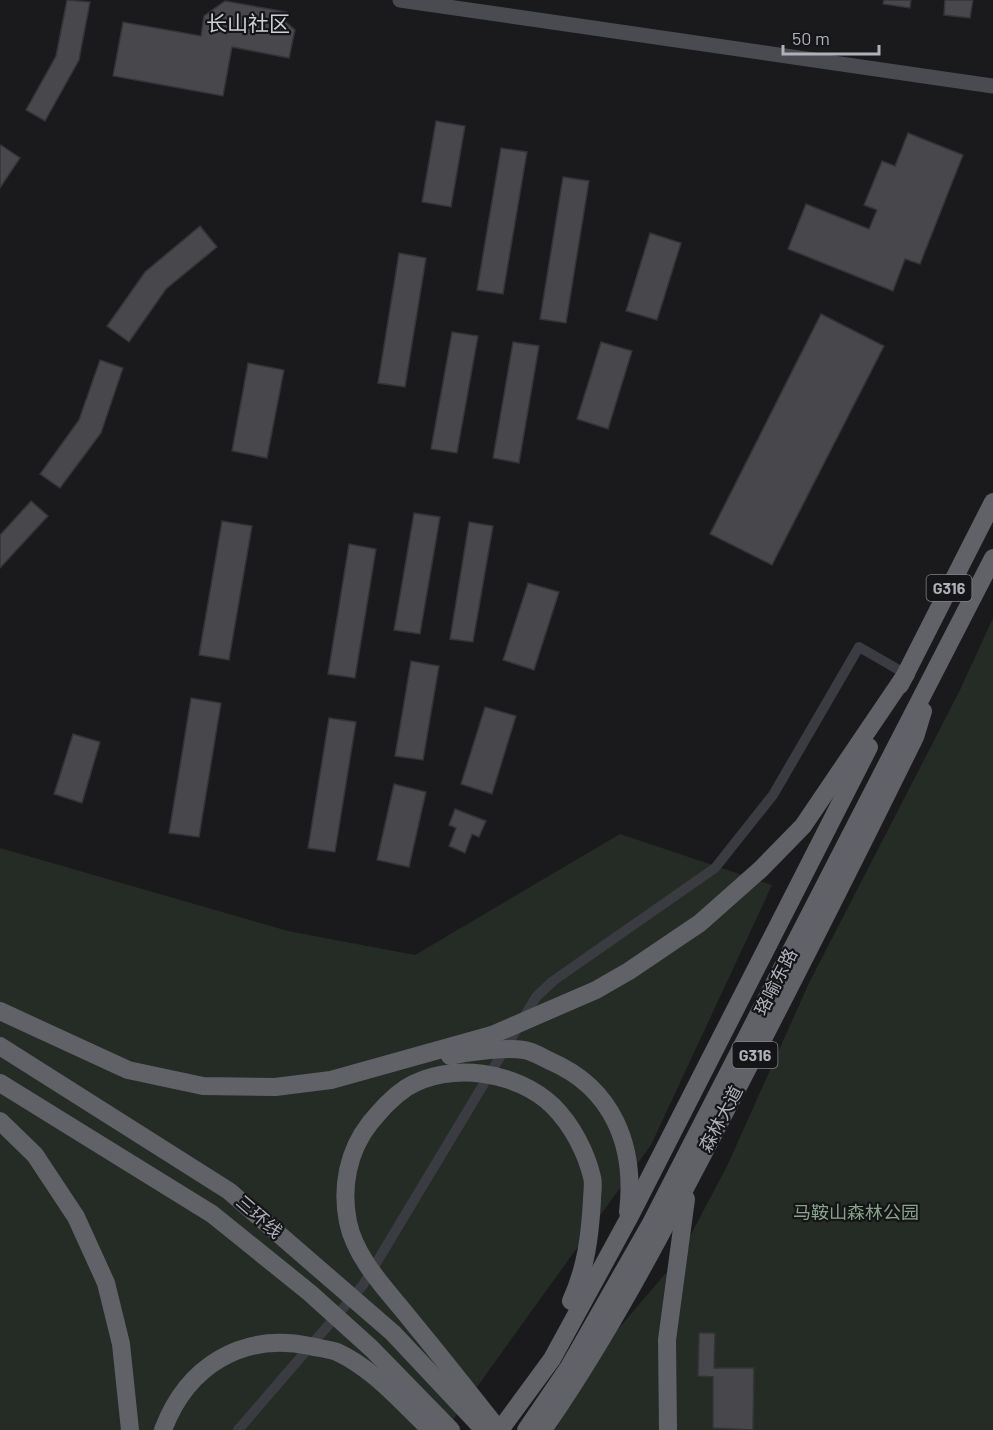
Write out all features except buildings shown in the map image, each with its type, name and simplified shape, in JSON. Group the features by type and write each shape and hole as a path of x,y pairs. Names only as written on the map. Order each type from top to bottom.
{"highway":[{"name":"G316","path":"906,674 993,502"},
{"name":"珞喻东路","path":"526,1430 569,1367 592,1328 731,1071 993,558"},
{"name":"森林大道","path":"543,1430 575,1384 640,1274 811,948 915,737 938,666"},
{"path":"331,1080 492,1035 596,990 629,971 700,923 761,869 802,826 906,674"},
{"name":"森林大道","path":"500,1430 552,1359 641,1196 906,674"},
{"path":"0,1011 128,1070 202,1086 275,1087 331,1080 459,1054 525,1050 565,1067 604,1100 624,1137 632,1177 629,1211 615,1266 592,1328"},
{"name":"三环线","path":"0,1046 229,1191 393,1333 484,1430"},
{"path":"668,1430 667,1340 682,1210 702,1142 731,1071"},
{"path":"500,1430 362,1258 348,1223 345,1192 349,1162 360,1137 385,1105 406,1088 442,1074 481,1072 524,1086 552,1106 574,1132 593,1179 591,1232 582,1278 533,1385"},
{"name":"三环线","path":"0,1083 212,1214 310,1293 372,1349 451,1430"},
{"path":"0,1121 35,1155 76,1217 106,1283 121,1344 131,1430"},
{"path":"163,1430 172,1407 194,1377 224,1356 259,1343 297,1343 336,1352 371,1374 431,1430"}],"main road":[{"path":"402,0 993,86"}],"street":[{"path":"238,1430 363,1285 536,997 553,981 715,868 772,795 859,646 906,674"}],"green space":[{"name":"马鞍山森林公园","path":"993,618 993,1430 555,1430 601,1349 690,1245 687,1242 728,1164 809,983 959,692"},
{"path":"620,834 772,885 651,1145 446,1430 0,1430 0,848 288,931 415,955"}],"district":[{"name":"长山社区","path":"248,24"}]}
